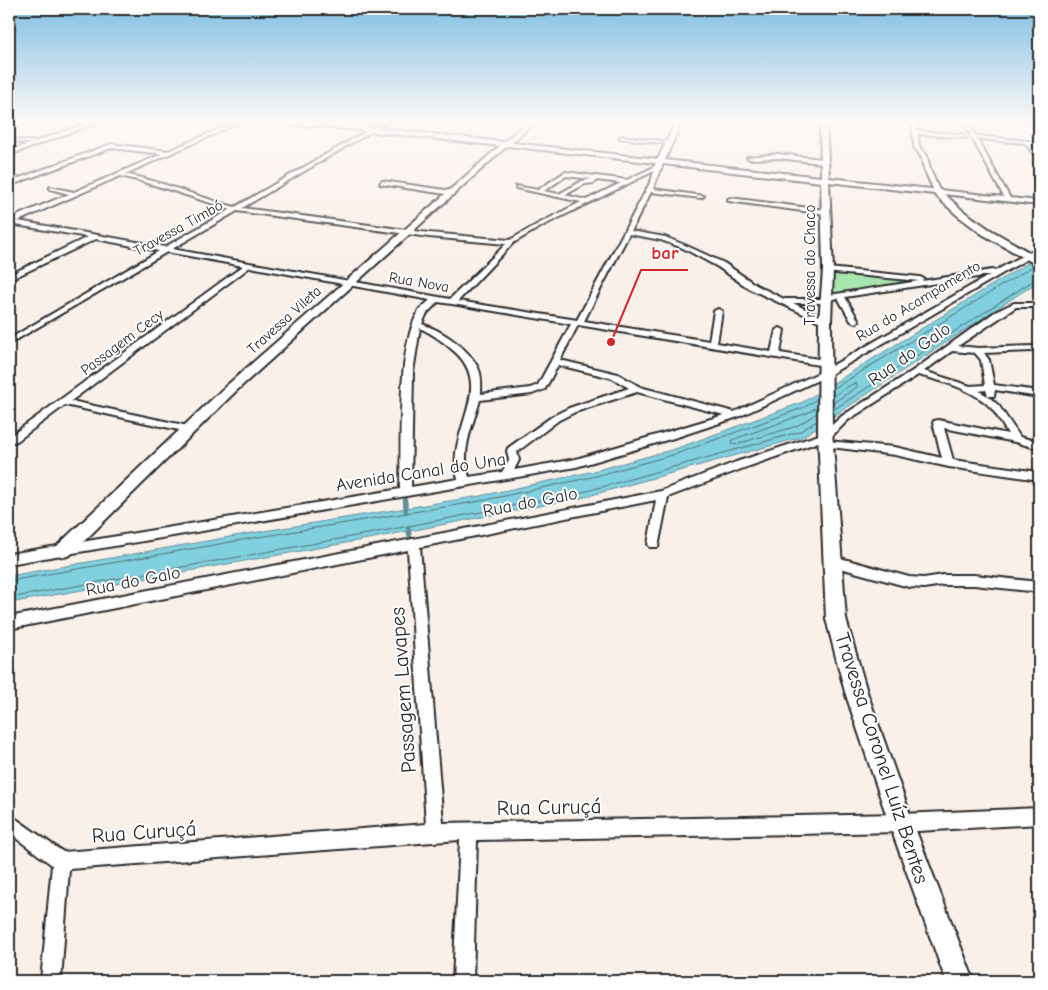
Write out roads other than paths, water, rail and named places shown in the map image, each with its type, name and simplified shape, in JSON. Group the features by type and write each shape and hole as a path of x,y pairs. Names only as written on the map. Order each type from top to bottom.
{"street":[{"path":"9,184 54,167"},
{"path":"10,222 136,167"},
{"name":"Travessa Timbó","path":"9,342 162,250 309,167"},
{"name":"Travessa Vileta","path":"64,550 188,429 480,167"},
{"path":"452,302 511,242 534,228 628,182 653,167"},
{"path":"477,397 537,390 544,384 628,232 655,179 658,167"},
{"path":"692,167 1039,203"},
{"name":"Travessa do Chaco","path":"823,167 828,270 825,372"},
{"path":"927,167 937,192 966,218 1039,262"},
{"path":"990,167 1008,200"},
{"path":"120,174 143,179 198,199 237,209 406,232 511,242"},
{"path":"540,191 565,174 628,182"},
{"path":"561,195 584,182 592,182 599,177"},
{"path":"382,183 452,193"},
{"path":"518,186 588,202"},
{"path":"52,188 75,194"},
{"path":"649,190 701,196"},
{"path":"730,200 825,212"},
{"name":"Rua Nova","path":"10,222 452,302 775,354 825,372"},
{"path":"628,232 663,238 685,247 737,275 753,287 825,322"},
{"path":"9,278 94,237"},
{"name":"Rua do Acampamento","path":"825,372 1039,248"},
{"name":"Passagem Cecy","path":"13,440 248,266"},
{"path":"828,270 937,281"},
{"path":"781,300 826,300 840,295 999,270"},
{"path":"840,295 855,321"},
{"path":"405,492 409,379 413,346 418,324 424,311 437,298"},
{"name":"Rua do Galo","path":"9,623 663,495 740,465 826,437 845,418 917,372 998,314 1014,305 1039,305"},
{"path":"713,344 718,312"},
{"path":"418,324 432,330 465,355 476,375 477,397 466,427 459,457 465,483"},
{"path":"775,354 780,330"},
{"path":"950,348 978,351 1031,348"},
{"path":"978,351 985,360 991,387 991,404"},
{"path":"556,362 615,376 637,389 735,415"},
{"name":"Avenida Canal do Una","path":"9,559 583,462 735,415 825,372"},
{"name":"Travessa Coronel Luíz Bentes","path":"825,372 826,437 836,619 856,692 901,824 960,981"},
{"path":"917,372 969,389 982,397 996,408 1016,439"},
{"path":"969,389 991,387 1039,394"},
{"path":"505,476 514,460 512,451 556,418 572,410 637,389"},
{"path":"64,402 188,429"},
{"path":"949,463 938,424 1016,439 1039,446"},
{"path":"826,437 895,450 949,463 1039,476"},
{"path":"654,544 663,495"},
{"name":"Passagem Lavapes","path":"414,545 435,832"},
{"path":"833,560 909,582 924,584 943,580 974,580 1039,587"},
{"name":"Rua Curuçá","path":"60,861 435,832 901,824 1039,816"},
{"path":"9,823 60,861 51,981"},
{"path":"463,981 469,831"}],"water":[{"path":"1039,256 1039,281 802,437 581,498 368,539 9,603 9,576 252,533 480,496 590,472 675,449 803,402"}],"waterway":[{"path":"405,500 406,512"},
{"path":"408,527 410,538"}],"place":[{"name":"bar","path":"611,342"}]}
